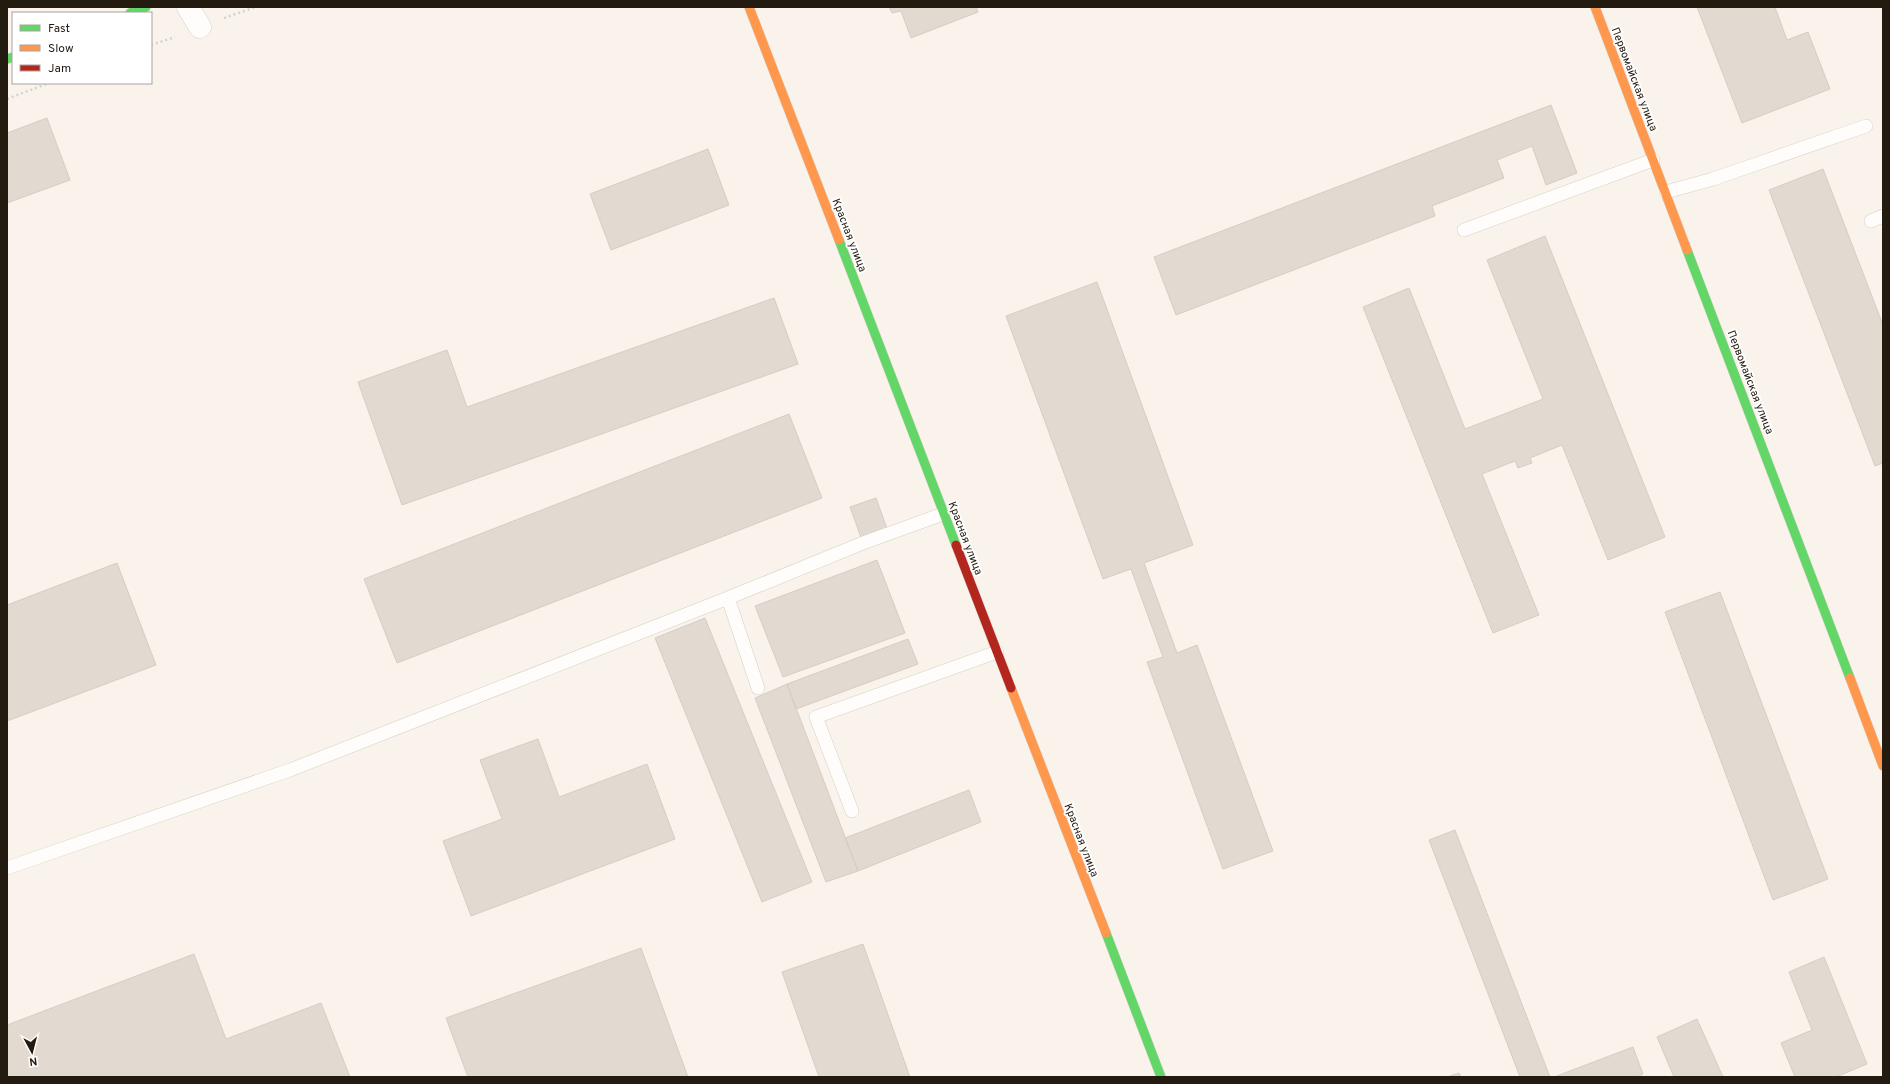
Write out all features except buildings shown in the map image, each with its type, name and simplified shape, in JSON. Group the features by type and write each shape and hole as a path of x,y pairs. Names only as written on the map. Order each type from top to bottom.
{"main road":[{"path":"133,12 146,7"},
{"name":"Красная улица","path":"749,7 1161,1077"},
{"name":"Первомайская улица","path":"1595,7 1883,766"}],"street":[{"path":"188,7 200,27"}],"lane":[{"path":"1666,192 1713,179 1866,126"},
{"path":"1464,230 1653,160"},
{"path":"1871,221 1883,216"},
{"path":"7,868 290,770 728,598 863,543 943,514"},
{"path":"728,598 758,688"},
{"path":"852,811 816,717 997,652"}],"path":[{"path":"7,99 46,84"}],"traffic: fast":[{"path":"133,12 146,7"},
{"path":"7,59 12,57"},
{"path":"839,240 956,545"},
{"path":"1687,250 1850,678"},
{"path":"1106,933 1161,1077"}],"traffic: slow":[{"path":"749,7 839,240"},
{"path":"1595,7 1687,250"},
{"path":"1850,678 1883,766"},
{"path":"1011,688 1106,933"}],"traffic: jam":[{"path":"956,545 1011,688"}]}
